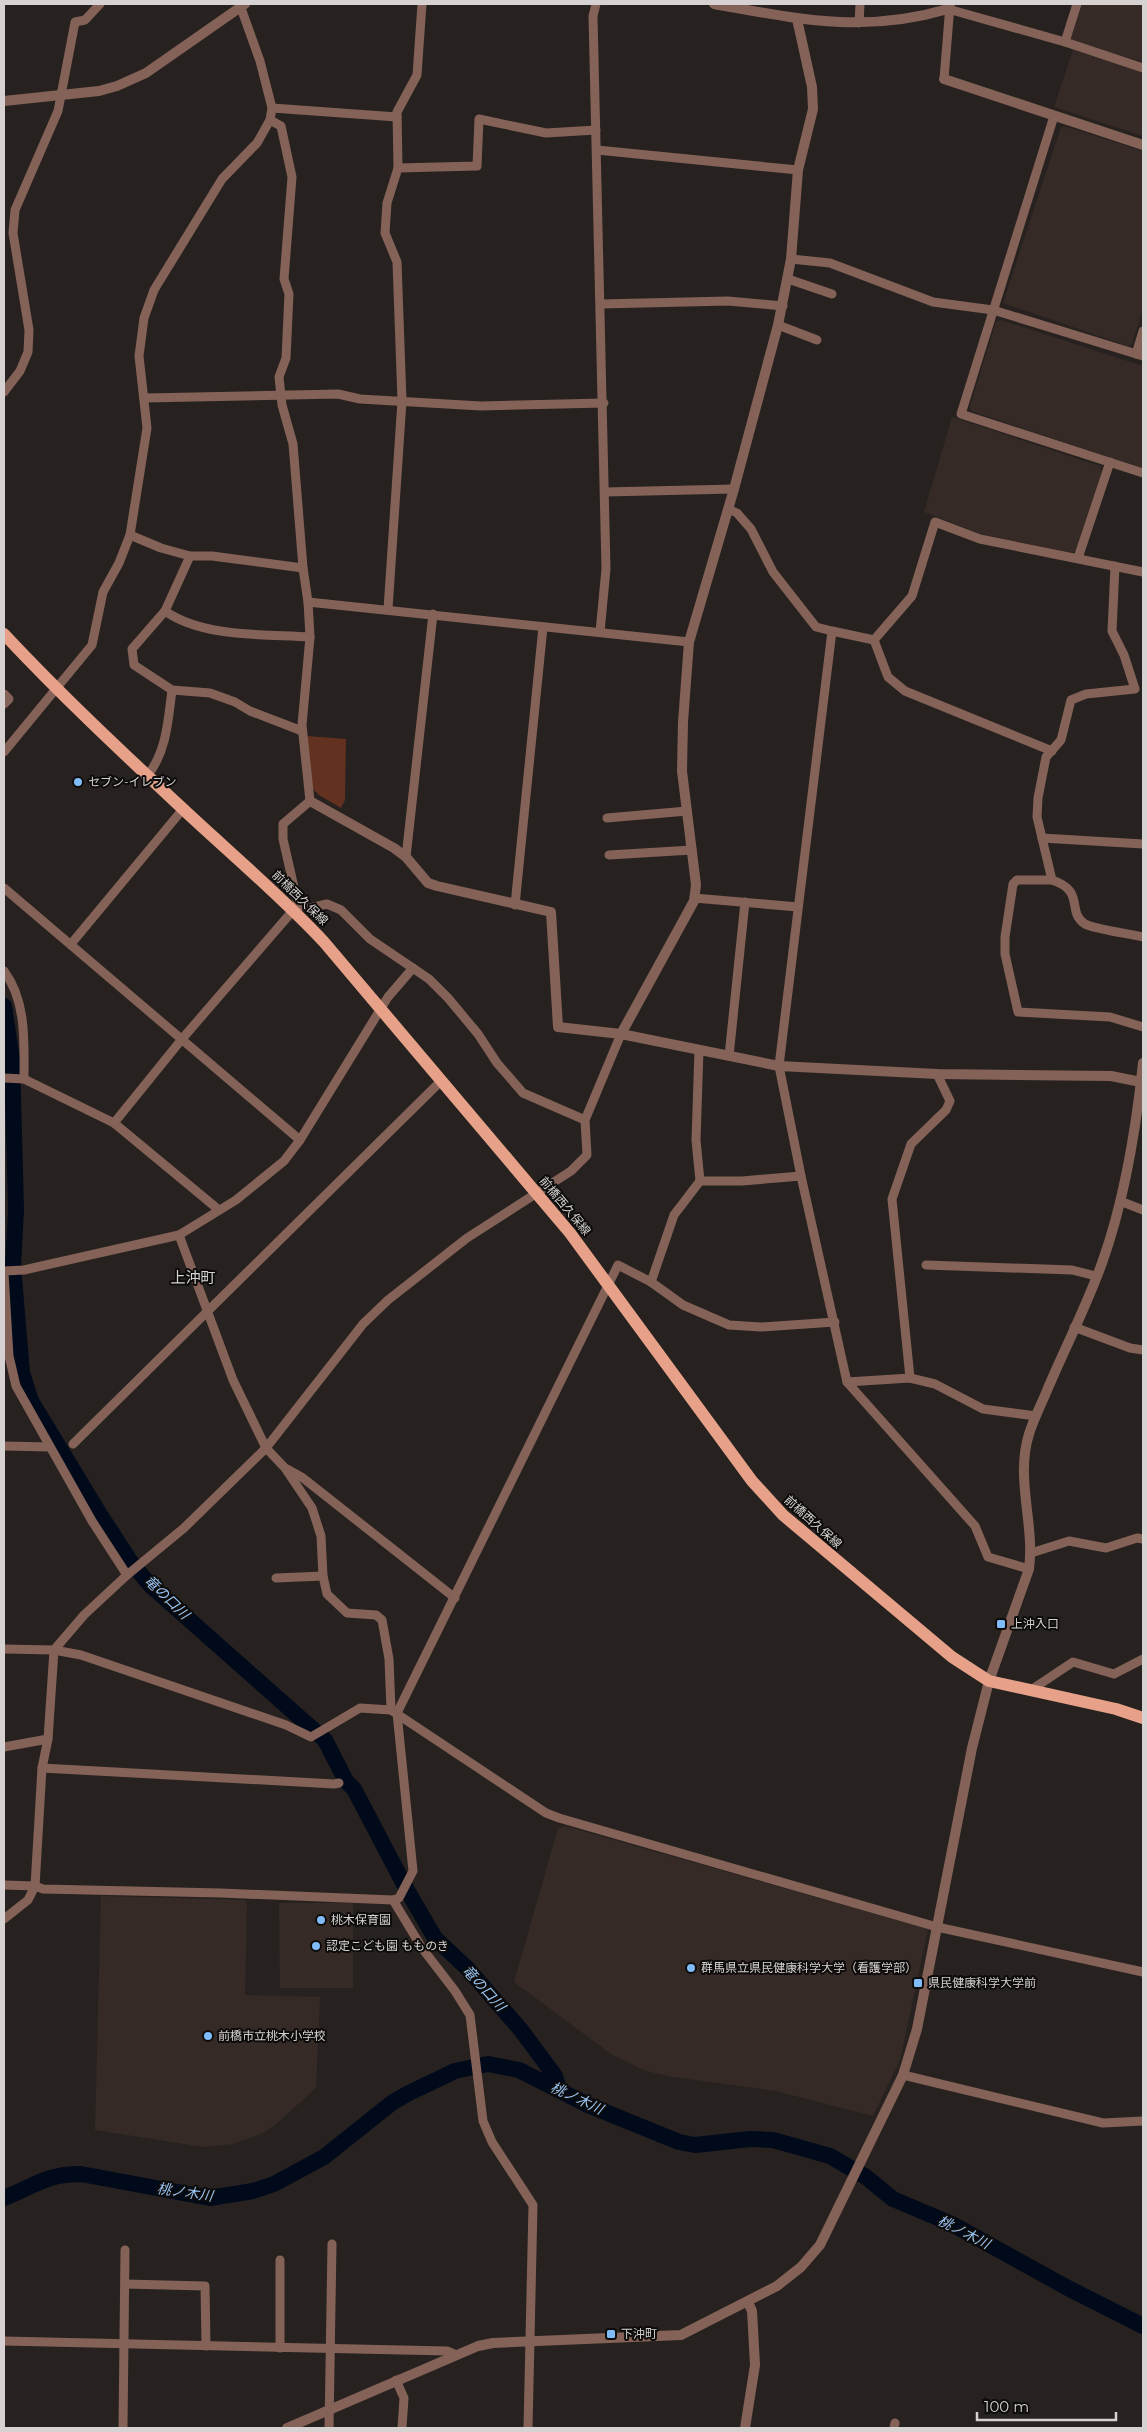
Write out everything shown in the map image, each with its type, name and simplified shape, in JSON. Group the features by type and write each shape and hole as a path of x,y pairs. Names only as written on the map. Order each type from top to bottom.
{"main road":[{"name":"前橋西久保線","path":"4,634 57,689 183,809 296,907 380,1010 570,1233 752,1481 783,1515 952,1658 988,1681 1116,1709 1143,1718"}],"street":[{"path":"4,392 20,371 28,352 29,330 13,234 15,210 58,111 75,22 90,17 100,4"},
{"path":"388,609 402,401 397,262 385,233 387,203 398,168 397,112 417,75 422,4"},
{"path":"596,4 593,16 604,403 606,569 600,632"},
{"path":"714,4 761,8 797,19 822,23 859,23 918,18 949,7 1143,68"},
{"path":"859,23 860,4"},
{"path":"1065,42 1077,4"},
{"path":"4,101 99,91 117,86 146,73 243,6 272,108 270,120 257,143 222,179 154,290 144,318 138,356 147,428 130,535 119,563 103,592 92,645 4,752"},
{"path":"949,7 948,48 944,79 1143,145"},
{"path":"4,1919 28,1900 35,1886 42,1768 48,1739 54,1650 84,1615 184,1528 266,1448 363,1324 388,1300 467,1238 536,1192 571,1172 587,1155 585,1120 620,1034 694,898 696,885 682,771 683,722 689,642 734,489 783,306 788,278 798,170 813,110 812,87 797,19"},
{"path":"272,108 397,117"},
{"path":"1054,116 961,414 1143,473"},
{"path":"270,120 281,126 292,177 284,279 289,294 286,358 279,377 282,405 293,444 303,568 308,602 310,637 302,730 310,801"},
{"path":"398,168 477,166 479,120 546,133 596,130"},
{"path":"597,150 798,170"},
{"path":"791,260 830,263 933,302 994,310 1140,355 1143,331"},
{"path":"788,278 832,294"},
{"path":"601,304 728,301 783,306"},
{"path":"778,325 818,340"},
{"path":"144,398 338,394 360,399 481,406 604,403"},
{"path":"1078,558 1110,462"},
{"path":"605,492 734,489"},
{"path":"728,509 737,513 752,529 773,572 816,627 874,640"},
{"path":"874,640 912,596 935,522 980,539 1143,572"},
{"path":"130,535 161,548 190,556 212,556 303,568"},
{"path":"190,556 165,611 132,649 134,665 172,690 210,693 235,702 250,711 302,730"},
{"path":"1052,880 1036,817 1038,798 1046,757 1061,740 1071,700 1086,694 1139,689 1112,631 1115,566"},
{"path":"308,602 689,642"},
{"path":"165,611 173,616 217,631 310,637"},
{"path":"406,857 433,614"},
{"path":"515,905 543,627"},
{"path":"832,631 780,1066 801,1176 847,1382 975,1526 988,1557 1029,1569"},
{"path":"874,640 888,677 905,690 1052,751"},
{"path":"148,775 158,762 164,745 172,690"},
{"path":"4,694 9,699 4,704"},
{"path":"310,801 394,848 406,857 428,883 551,912 558,1027 620,1034 780,1066 937,1074 1111,1076 1141,1082"},
{"path":"114,1123 182,1039 296,907 283,839 283,824 310,801"},
{"path":"71,944 183,809"},
{"path":"607,818 687,811"},
{"path":"1042,838 1143,844"},
{"path":"609,855 692,850"},
{"path":"1143,937 1085,924 1078,915 1070,889 1065,884 1052,880 1017,880 1013,884 1004,937 1005,954 1018,1012 1110,1016 1143,1027"},
{"path":"4,888 300,1140"},
{"path":"694,898 798,907"},
{"path":"729,1056 745,902"},
{"path":"296,907 310,908 327,904 341,910 370,939 429,979 460,1012 497,1063 523,1093 585,1120"},
{"path":"128,1575 92,1521 16,1386 9,1356 5,1271 24,1270 179,1235 236,1200 284,1160 300,1140 380,1010 413,968"},
{"path":"4,971 20,1006 24,1038 23,1079"},
{"path":"651,1282 674,1215 700,1181 696,1140 699,1050"},
{"path":"287,2428 454,2354 494,2343 675,2337 694,2330 776,2286 801,2268 820,2245 903,2075 923,2008 966,1779 988,1681 1029,1569 1031,1553 1025,1504 1024,1476 1029,1434 1096,1276 1120,1201 1141,1098 1143,1063"},
{"path":"910,1378 892,1200 911,1144 946,1110 950,1101 937,1074"},
{"path":"4,1078 23,1079 114,1123 219,1210"},
{"path":"73,1444 441,1081"},
{"path":"700,1181 742,1182 801,1176"},
{"path":"1120,1201 1143,1210"},
{"path":"179,1235 233,1380 266,1448 285,1468 312,1508 321,1536 323,1576 327,1594 347,1613 376,1615 382,1620 389,1659 412,1856 412,1878 396,1899"},
{"path":"394,1712 455,1598 618,1265 651,1282 683,1304 729,1324 761,1328 835,1322"},
{"path":"926,1265 1072,1270 1096,1276"},
{"path":"1074,1327 1130,1348 1143,1350"},
{"path":"847,1382 910,1378 935,1384 983,1409 1036,1416"},
{"path":"4,1446 50,1447"},
{"path":"285,1468 303,1478 455,1598"},
{"path":"1031,1553 1068,1541 1106,1548 1137,1538 1143,1539"},
{"path":"276,1578 323,1576"},
{"path":"4,1650 54,1650 81,1654 312,1736 360,1708 394,1712 546,1812 559,1818 937,1926 1143,1972"},
{"path":"1031,1690 1073,1662 1114,1674 1143,1659"},
{"path":"4,1747 48,1739"},
{"path":"42,1768 334,1784 339,1782"},
{"path":"4,1885 35,1886 43,1889 396,1899"},
{"path":"396,1899 422,1948 465,2004 472,2023 483,2121 492,2142 532,2205 528,2428"},
{"path":"903,2075 1103,2123 1143,2121"},
{"path":"329,2428 332,2244"},
{"path":"122,2428 126,2250"},
{"path":"280,2260 280,2348"},
{"path":"125,2284 205,2286 206,2346"},
{"path":"744,2428 755,2365 752,2311 748,2302"},
{"path":"4,2341 124,2346 447,2351 454,2354"},
{"path":"396,2380 404,2398 402,2428"}],"shaded area":[{"path":"1081,4 1143,4 1143,62 1072,42 1071,38"},
{"path":"1073,50 1143,72 1143,136 1054,107"},
{"path":"1064,126 1143,151 1143,309 1132,344 1128,346 1003,303 1061,127"},
{"path":"1001,320 1143,366 1143,468 971,411 970,406 996,322"},
{"path":"952,417 1100,466 1102,473 1078,550 1071,553 981,534 924,512"},
{"path":"307,736 346,739 345,800 341,808 319,795 312,788"},
{"path":"565,1826 928,1929 900,2060 873,2116 776,2091 673,2077 646,2071 611,2054 514,1982 558,1828"},
{"name":"前橋市立桃木小学校","path":"101,1896 245,1900 247,1904 245,1995 320,1997 316,2088 275,2125 261,2134 233,2144 203,2147 95,2130"},
{"name":"認定こども園 もものき","path":"279,1903 353,1903 353,1988 280,1988"}],"waterway":[{"name":"竜の口川","path":"4,1006 12,1060 16,1210 13,1266 22,1373 31,1401 99,1513 131,1562 150,1585 325,1740 346,1781 354,1789 407,1890 435,1938 468,1969 521,2030 555,2076 559,2089"},
{"name":"桃ノ木川","path":"4,2198 49,2178 81,2174 210,2198 253,2191 274,2184 324,2157 393,2102 409,2093 455,2071 488,2064 519,2070 588,2105 679,2142 695,2145 750,2139 773,2140 830,2156 866,2177 893,2199 952,2224 1066,2287 1143,2326"}],"place":[{"name":"セブン-イレブン","path":"78,782"},
{"name":"上沖入口","path":"1001,1624"},
{"name":"桃木保育園","path":"321,1920"},
{"name":"認定こども園 もものき","path":"316,1946"},
{"name":"群馬県立県民健康科学大学（看護学部）","path":"691,1968"},
{"name":"県民健康科学大学前","path":"918,1983"},
{"name":"前橋市立桃木小学校","path":"208,2036"},
{"name":"下沖町","path":"611,2334"}],"district":[{"name":"上沖町","path":"193,1278"}]}
